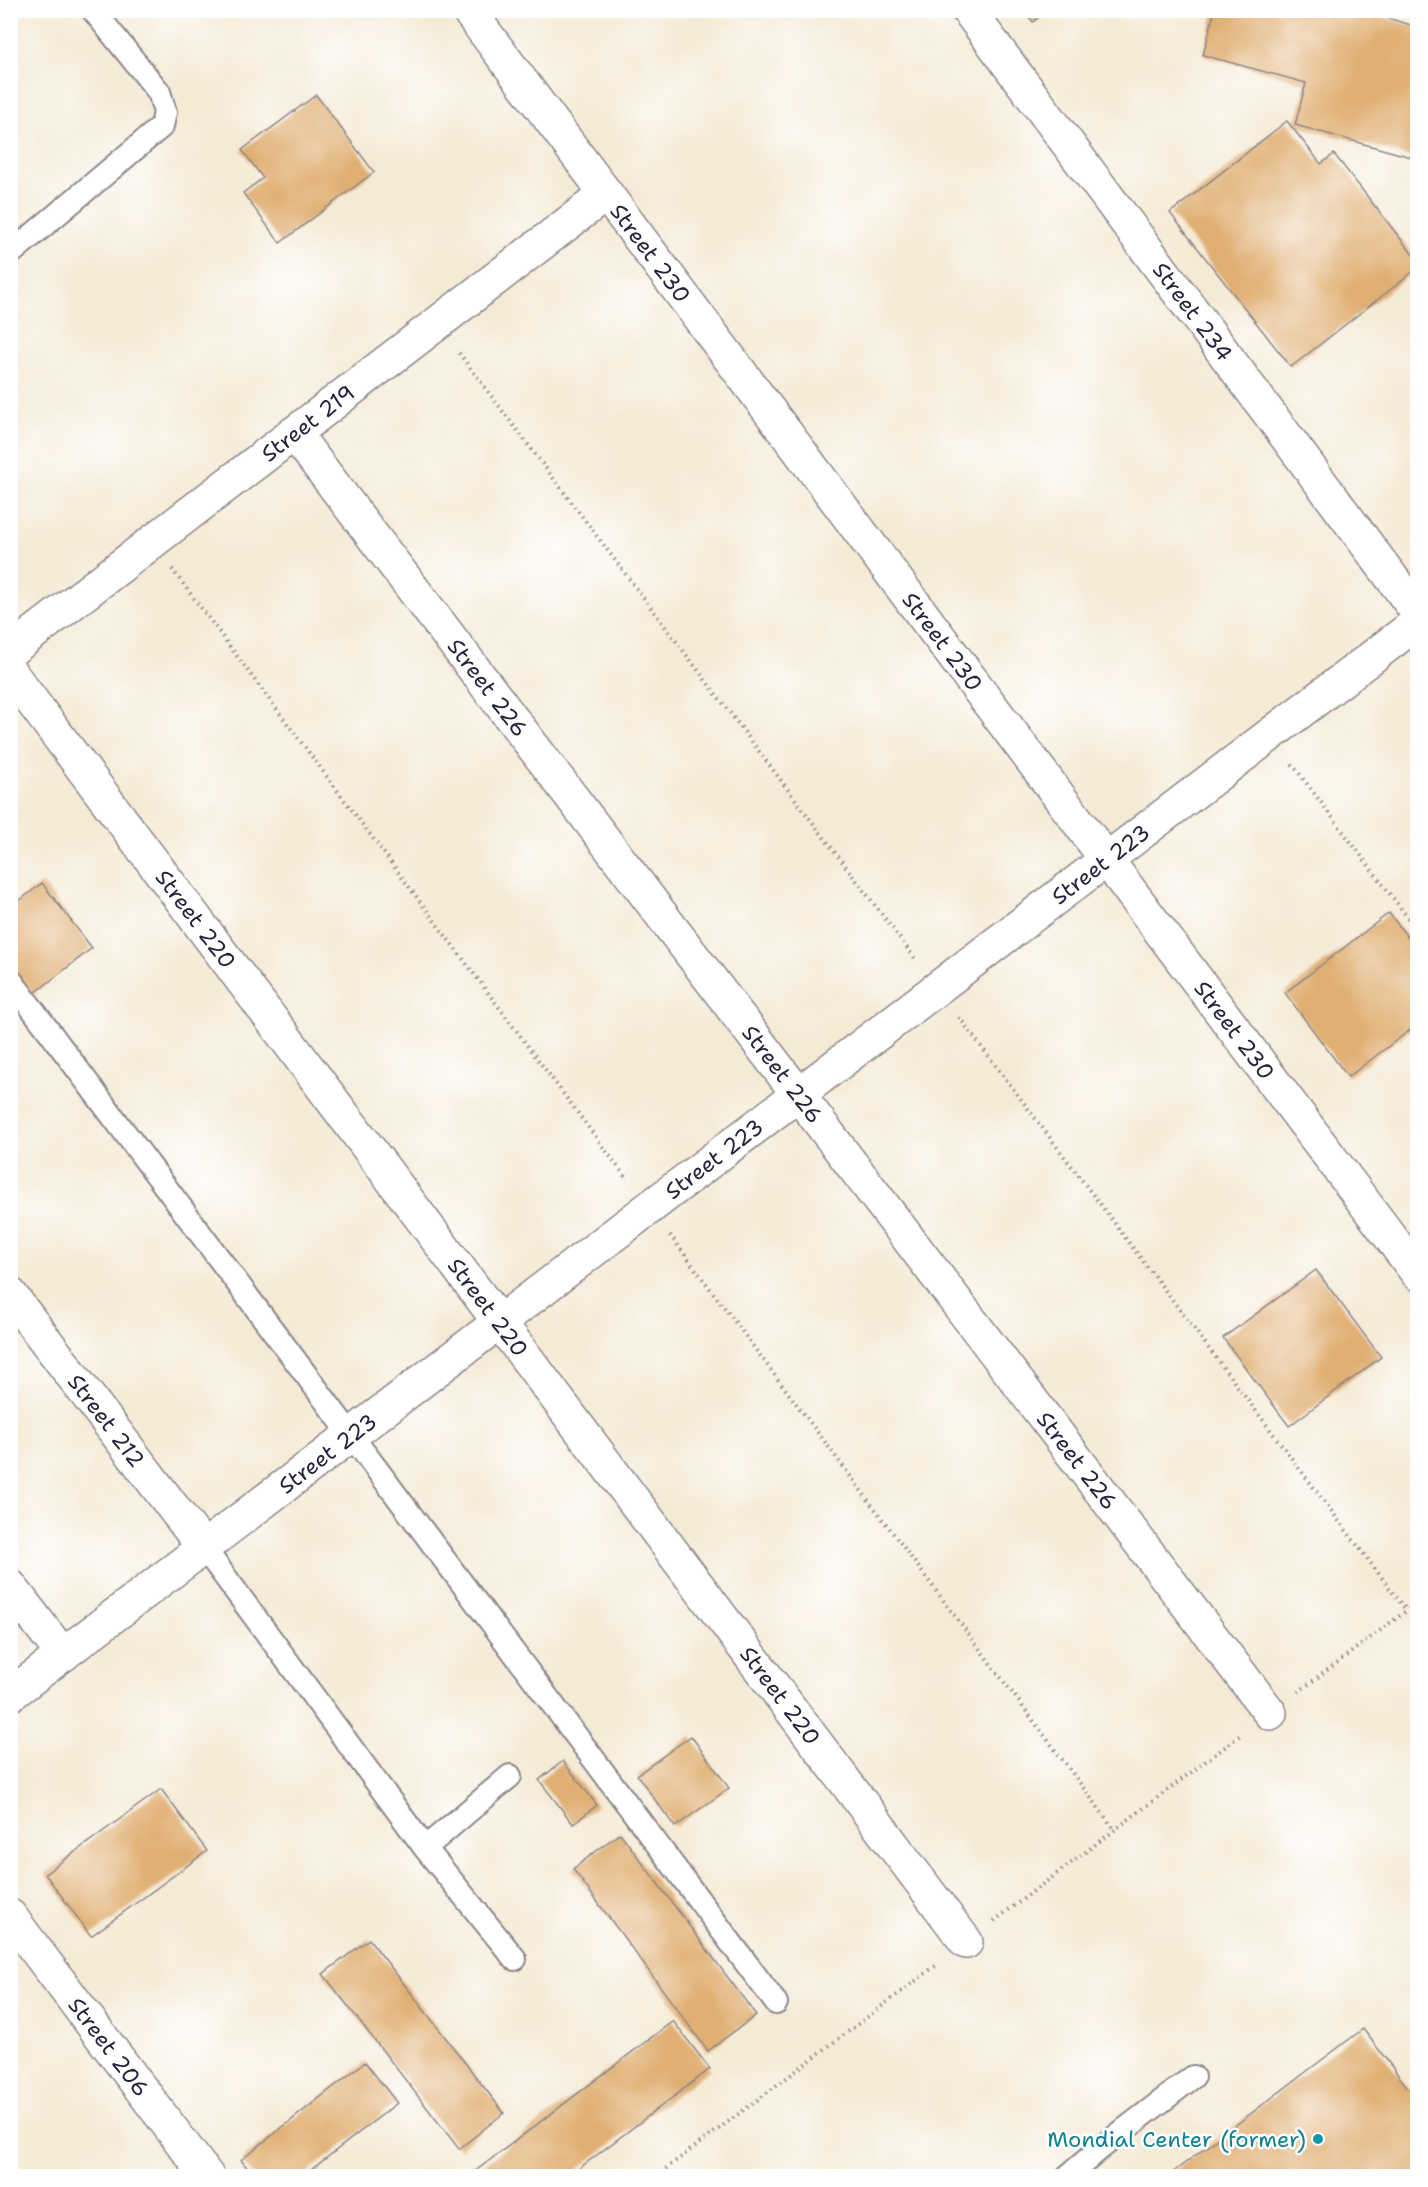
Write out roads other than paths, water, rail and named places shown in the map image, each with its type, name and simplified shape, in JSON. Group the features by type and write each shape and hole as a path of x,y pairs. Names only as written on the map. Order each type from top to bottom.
{"street":[{"name":"Street 230","path":"468,10 1418,1274"},
{"name":"Street 234","path":"968,10 1418,614"},
{"name":"Street 219","path":"10,651 606,194"},
{"name":"Street 226","path":"294,433 1270,1713"},
{"name":"Street 223","path":"10,1695 1418,622"},
{"name":"Street 220","path":"10,672 966,1942"},
{"name":"Street 212","path":"10,1294 204,1548"},
{"path":"10,1586 63,1655"},
{"name":"Street 206","path":"10,1916 207,2176"}],"lane":[{"path":"10,254 162,126 165,111 159,92 93,10"},
{"path":"10,979 776,2003"},
{"path":"204,1548 425,1848 515,1959"},
{"path":"425,1848 510,1776"},
{"path":"1068,2176 1193,2077"}],"place":[{"name":"Mondial Center (former)","path":"1318,2139"}]}
